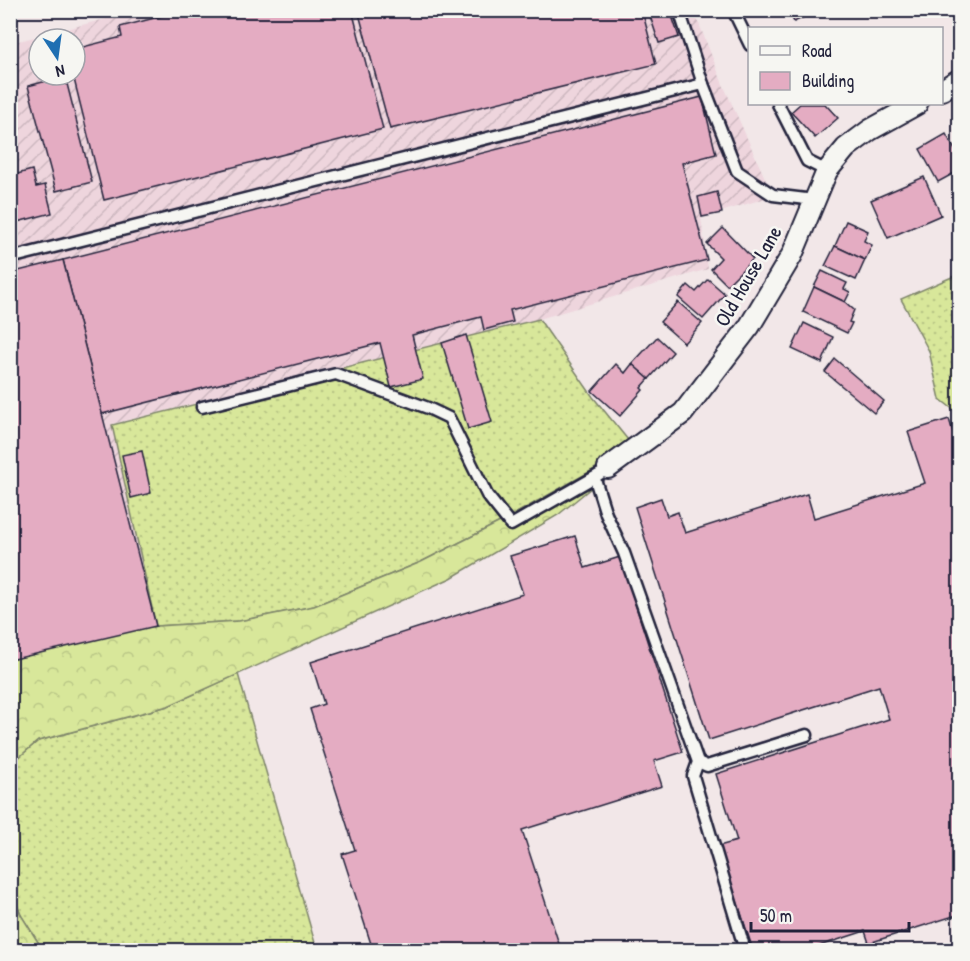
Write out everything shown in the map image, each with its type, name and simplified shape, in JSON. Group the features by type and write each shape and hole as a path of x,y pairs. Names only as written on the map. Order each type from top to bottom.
{"street":[{"path":"943,89 960,79"},
{"name":"Old House Lane","path":"601,473 683,412 749,327 792,255 827,171 846,148 870,130 915,105"}],"lane":[{"path":"679,10 703,84 737,171 773,195 814,200"},
{"path":"733,10 748,41"},
{"path":"10,258 703,84"},
{"path":"779,105 807,161 827,171"},
{"path":"202,407 336,374 417,404 449,418 487,495 511,525 601,473 606,514 624,553 698,762 693,776 745,951"},
{"path":"698,762 707,766 807,735"}],"shaded area":[{"path":"137,11 694,11 722,82 773,196 701,218 708,269 539,319 112,424 156,626 11,651 11,43 27,39 27,87 87,87 87,27 74,27"}],"green space":[{"path":"959,274 959,414 940,399 929,351 901,299"},
{"path":"539,319 593,397 628,440 593,470 506,519 421,562 314,606 239,621 156,626 112,425"},
{"path":"593,470 602,479 558,515 451,578 168,706 38,741 11,764 11,651 156,626 239,621 314,606 421,562 506,519"},
{"path":"238,674 317,950 43,950 21,915 11,890 10,765 38,741 168,706"},
{"path":"11,890 21,915 43,950 15,950 11,939"}],"building":[{"path":"185,10 352,10 383,129 104,200 76,87 87,87 87,46 122,37 120,27"},
{"path":"358,10 642,10 656,64 390,129"},
{"path":"648,10 670,10 679,37 659,43"},
{"path":"788,10 819,10 794,22"},
{"path":"28,87 68,87 92,182 56,191"},
{"path":"702,97 716,154 682,163 707,260 510,310 513,322 484,330 481,317 412,335 423,379 391,387 380,343 102,414 63,260"},
{"path":"799,105 826,105 838,118 815,138 791,112"},
{"path":"946,134 960,159 960,170 938,182 920,149"},
{"path":"32,170 36,187 45,185 52,213 13,223 10,212 10,176"},
{"path":"924,177 941,215 888,238 871,200"},
{"path":"717,192 722,213 702,217 698,197"},
{"path":"846,221 868,231 864,241 872,245 865,260 835,246"},
{"path":"723,228 753,259 727,285 711,269 721,258 707,244"},
{"path":"835,246 865,260 856,280 825,266"},
{"path":"63,260 156,626 10,660 10,273"},
{"path":"822,271 847,283 844,289 850,292 845,302 814,287"},
{"path":"708,279 725,294 703,319 678,297 688,285 696,292"},
{"path":"814,287 845,302 854,310 849,322 852,323 847,333 803,312"},
{"path":"678,302 702,323 684,343 660,322"},
{"path":"804,323 833,337 822,363 792,349"},
{"path":"466,335 492,422 468,429 442,343"},
{"path":"657,337 673,352 649,379 632,364"},
{"path":"835,359 884,401 874,413 825,372"},
{"path":"616,364 625,373 632,364 649,379 641,388 643,390 620,416 592,391"},
{"path":"949,419 953,432 960,429 960,914 869,943 865,931 807,950 753,950 719,846 737,841 716,774 889,719 879,686 709,740 635,507 661,498 667,516 678,512 685,533 807,494 814,518 925,483 908,432"},
{"path":"142,451 151,493 131,498 122,455"},
{"path":"575,536 585,568 620,557 683,752 654,761 662,786 522,830 561,950 373,950 342,854 355,850 310,709 324,704 311,662 523,594 510,556"}]}
